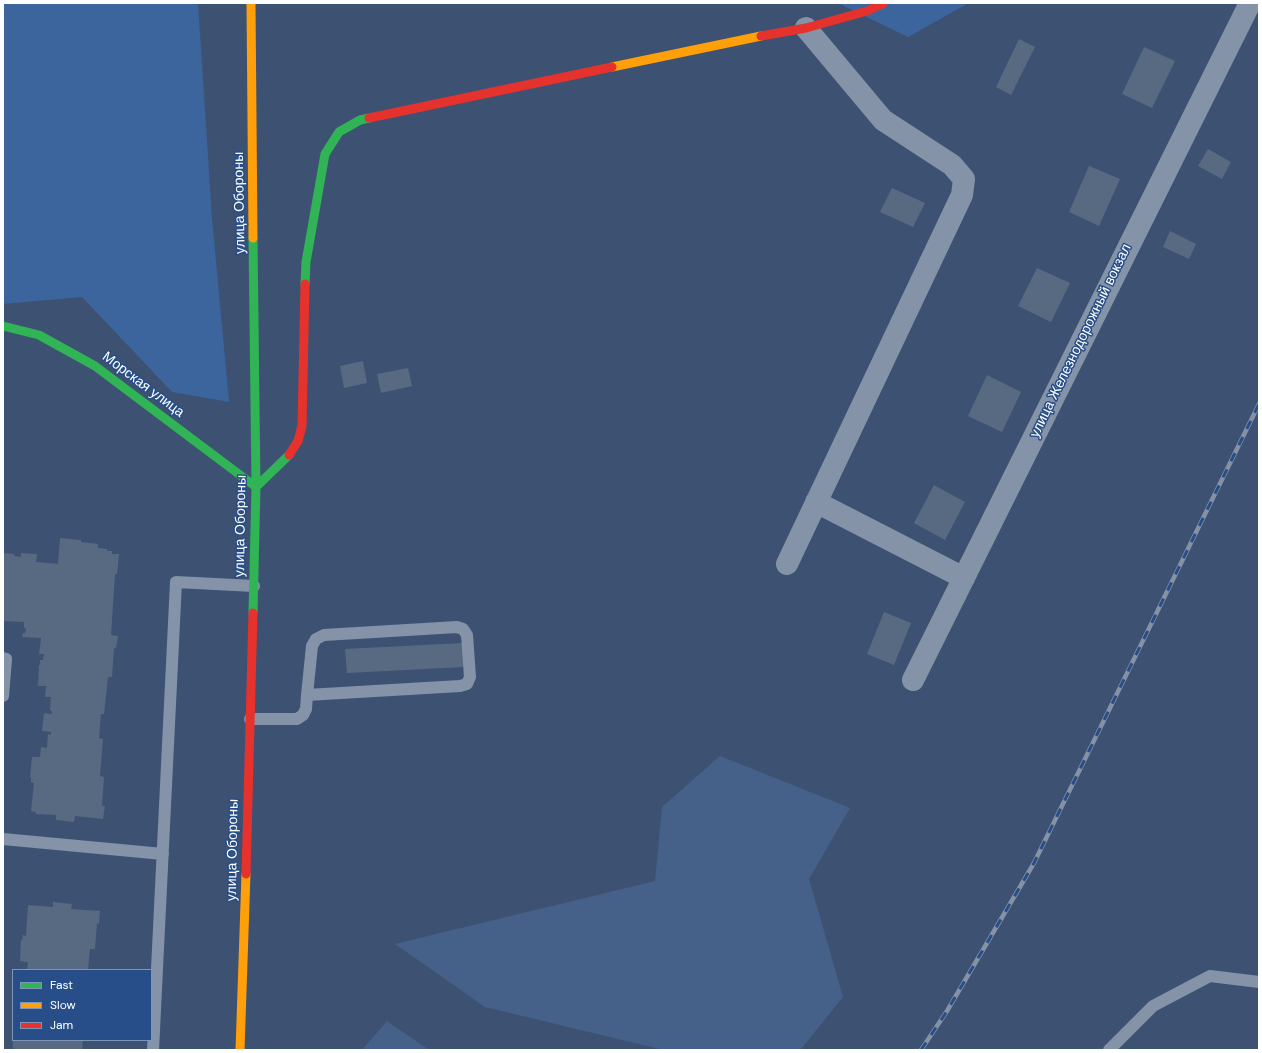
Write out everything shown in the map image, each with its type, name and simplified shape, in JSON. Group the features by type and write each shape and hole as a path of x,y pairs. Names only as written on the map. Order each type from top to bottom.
{"street":[{"name":"улица Обороны","path":"240,1050 245,926 256,487 251,3"},
{"path":"256,487 290,455 298,441 302,426 306,262 325,154 339,132 360,120 710,46 806,28 867,12 884,3"},
{"name":"улица Железнодорожный вокзал","path":"913,680 1250,3"},
{"path":"787,564 962,195 964,179 952,165 883,120 806,28"},
{"name":"Морская улица","path":"3,326 39,335 95,366 256,487"},
{"path":"816,502 964,578"}],"lane":[{"path":"153,1050 176,582 254,586"},
{"path":"250,719 297,719 303,715 306,709 308,695 312,646 316,639 324,634 457,626 463,629 467,635 470,677 467,684 460,686 308,695"},
{"path":"3,658 6,659 3,696"},
{"path":"3,839 163,854"},
{"path":"1109,1050 1153,1006 1210,976 1259,982"}],"shaded area":[{"path":"3,3 198,3 212,218 229,402 172,392 82,297 3,304"},
{"path":"838,3 969,3 908,37"},
{"path":"720,756 850,808 809,879 843,997 800,1050 664,1050 485,1007 395,944 655,881 662,807"},
{"path":"387,1021 429,1050 362,1050"}],"building":[{"path":"1019,39 1035,47 1011,95 996,87"},
{"path":"1144,47 1175,61 1152,108 1122,94"},
{"path":"1208,149 1231,162 1222,179 1198,166"},
{"path":"1089,166 1120,179 1099,226 1069,212"},
{"path":"892,188 925,203 913,227 880,212"},
{"path":"1170,231 1196,244 1189,259 1163,247"},
{"path":"1037,268 1070,283 1051,322 1018,306"},
{"path":"363,361 367,383 344,388 340,366"},
{"path":"408,368 412,386 381,393 377,374"},
{"path":"987,375 1021,392 1002,432 968,416"},
{"path":"934,485 965,502 945,540 914,523"},
{"path":"60,538 81,540 81,542 98,544 98,548 112,551 112,554 119,554 117,574 115,574 111,635 118,636 116,648 114,648 112,677 108,677 104,714 101,714 99,738 103,739 100,776 104,777 102,806 105,806 103,819 75,816 74,822 56,820 56,815 36,814 36,812 31,811 34,783 31,782 30,777 32,757 40,757 41,747 47,748 48,734 51,735 51,732 42,731 44,713 52,714 52,711 50,710 51,697 45,697 46,686 38,686 39,665 40,660 43,660 44,654 39,654 41,638 22,637 26,628 24,628 24,622 3,621 3,553 14,554 14,556 21,557 21,553 37,554 36,562 58,564"},
{"path":"884,612 911,623 894,665 867,654"},
{"path":"463,643 464,667 347,673 345,649"},
{"path":"53,902 72,904 71,909 100,911 99,924 97,923 95,949 90,949 88,969 27,969 28,962 20,961 21,940 23,935 26,936 28,905 53,907"},
{"path":"13,1041 83,1041 82,1050 13,1050"}],"railway":[{"path":"921,1050 947,1011 1034,863 1259,404"}],"traffic: fast":[{"path":"305,284 306,262 325,154 339,132 360,120 369,118"},
{"path":"253,238 256,487 253,613"},
{"path":"3,326 39,335 95,366 256,487 289,455"}],"traffic: slow":[{"path":"251,3 253,238"},
{"path":"612,67 761,36"},
{"path":"240,1050 246,874"}],"traffic: jam":[{"path":"761,36 806,28 867,11 884,3"},
{"path":"369,118 612,67"},
{"path":"289,455 298,441 302,426 305,284"},
{"path":"246,874 253,613"}]}
